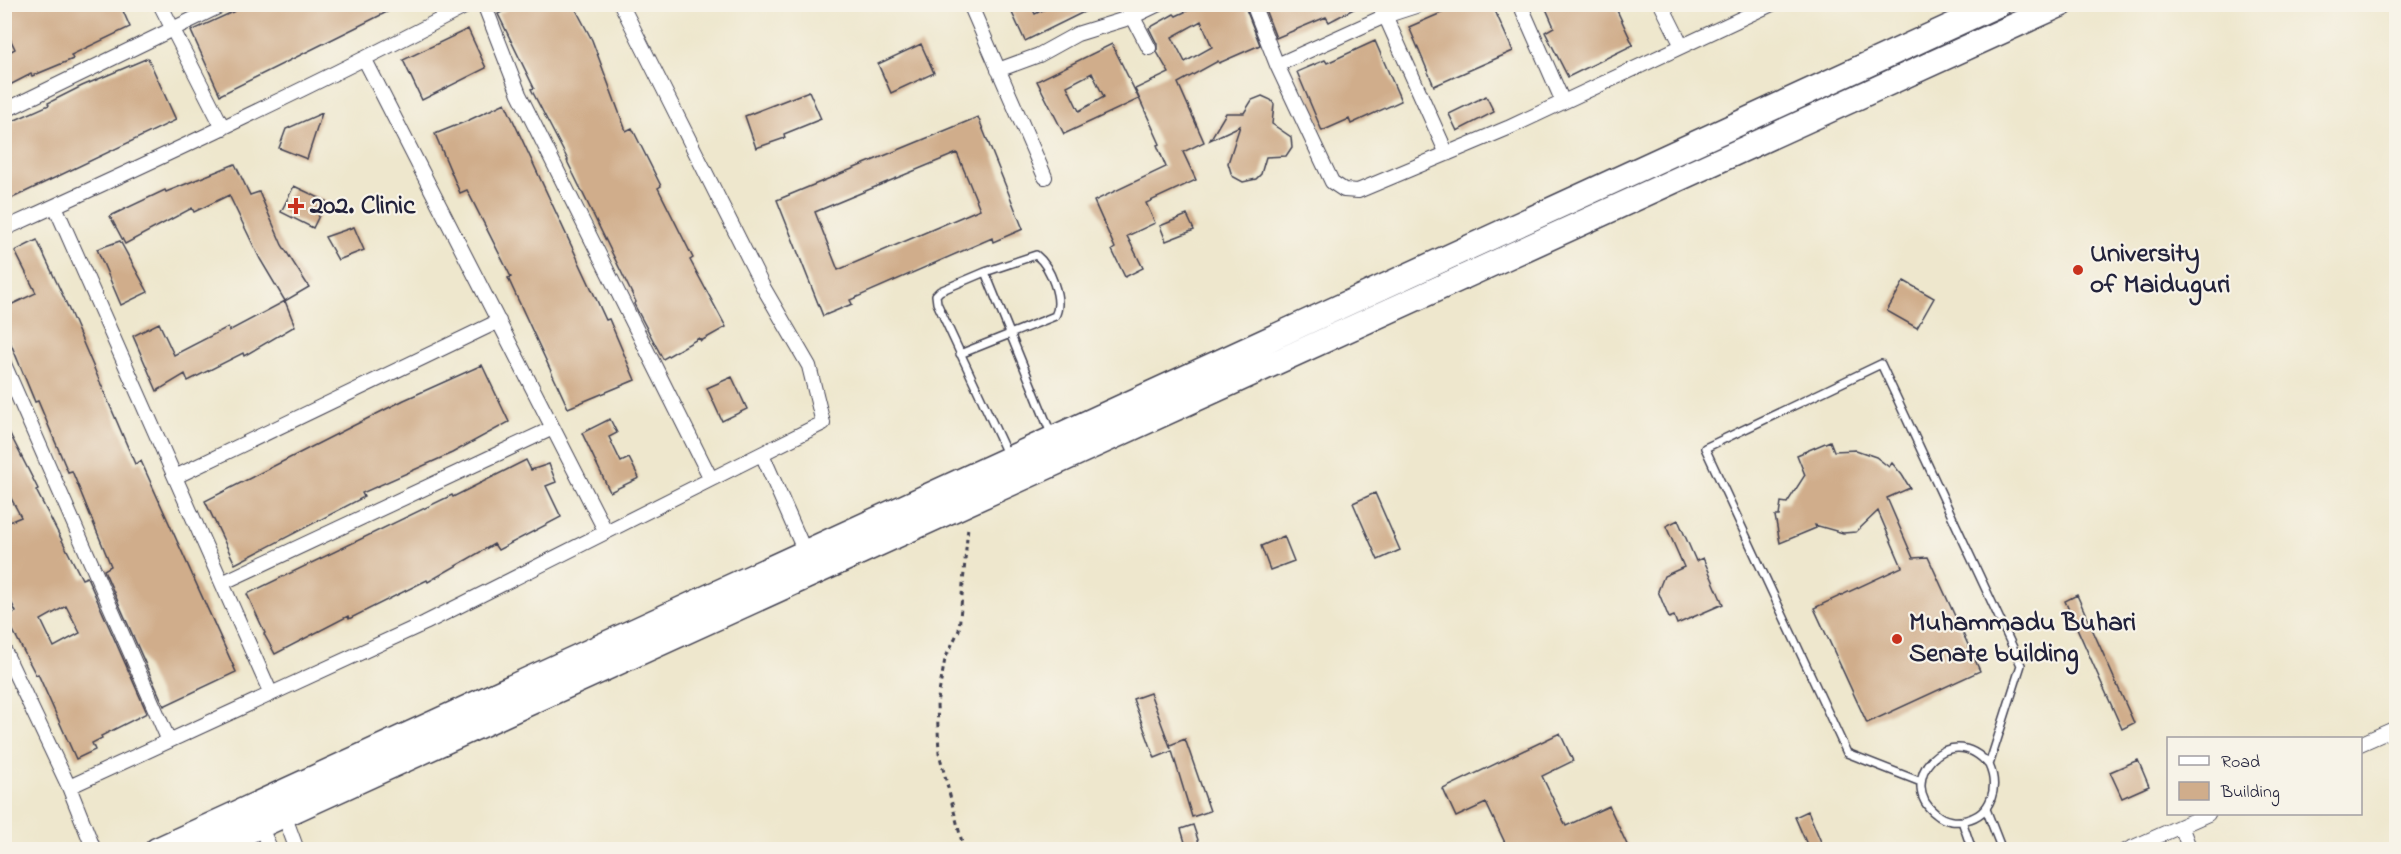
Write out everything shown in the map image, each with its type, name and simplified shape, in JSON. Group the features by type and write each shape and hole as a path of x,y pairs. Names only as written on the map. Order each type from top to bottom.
{"highway":[{"path":"157,849 255,816 805,552 1999,4"},
{"path":"280,804 970,502 2062,4"},
{"path":"207,849 255,816"}],"street":[{"path":"160,4 223,128"},
{"path":"4,111 224,4"},
{"path":"4,229 365,60 470,4"},
{"path":"484,4 519,94 711,479"},
{"path":"69,788 425,623 823,423 809,366 762,285 621,4"},
{"path":"970,4 1045,177"},
{"path":"998,70 1038,55 1077,34 1129,11 1159,4"},
{"path":"1253,4 1277,65 1332,182 1344,190 1358,191 1448,154 1772,4"},
{"path":"1277,65 1383,10 1422,4"},
{"path":"1520,4 1563,102"},
{"path":"1660,4 1682,46"},
{"path":"1383,10 1448,154"},
{"path":"1129,11 1149,48"},
{"path":"365,60 606,532"},
{"path":"55,206 271,694"},
{"path":"175,477 499,321"},
{"path":"4,363 169,741"},
{"path":"222,583 554,428"},
{"path":"762,454 805,552"},
{"path":"4,650 69,788 94,849"},
{"path":"2362,744 2397,728"},
{"path":"280,804 297,849"},
{"path":"2127,849 2204,815"},
{"path":"255,816 271,849"},
{"path":"2181,826 2190,849"}],"lane":[{"path":"960,354 1055,316 1059,298 1043,261 1036,255 985,272 940,291 936,295 937,303 960,354 1010,459"},
{"path":"985,272 1053,438"},
{"path":"1921,782 1847,753 1705,448 1881,364 2021,665 1989,765"},
{"path":"1961,747 1982,756 1989,765 1994,776 1995,788 1992,799 1979,815 1962,821 1941,818 1932,812 1922,793 1921,782 1930,760 1938,753 1949,748 1961,747"},
{"path":"1986,809 2002,849"},
{"path":"1962,821 1972,849"}],"path":[{"path":"964,849 939,753 937,704 945,659 959,630 970,502"}],"building":[{"path":"4,4 120,4 130,27 71,55 73,59 32,76 31,74 4,88 4,55 15,49 4,26"},
{"path":"250,4 403,4 220,95 191,31"},
{"path":"516,4 573,4 592,40 626,131 632,128 661,186 658,188 693,258 690,260 726,327 701,341 699,338 663,359 634,304 636,302 568,160 531,89 534,88 498,14"},
{"path":"1008,4 1030,4 1035,14 1055,4 1100,4 1025,41"},
{"path":"1202,4 1244,4 1260,45 1219,63 1218,61 1178,83 1204,142 1183,152 1196,180 1146,203 1155,223 1127,236 1143,268 1125,277 1112,250 1115,248 1094,201 1166,167 1157,145 1160,144 1135,89 1169,73 1157,52 1157,44 1149,28 1174,14 1176,16","holes":["1201,21 1212,47 1185,62 1172,37"]},
{"path":"1263,4 1363,4 1329,22 1326,17 1276,38"},
{"path":"1462,4 1492,4 1513,51 1434,86 1409,27"},
{"path":"1544,4 1614,4 1633,45 1568,77 1545,32 1554,27"},
{"path":"468,29 486,68 422,100 403,60"},
{"path":"1375,41 1401,101 1351,124 1349,119 1322,131 1297,72 1325,60 1327,63"},
{"path":"921,44 934,73 891,93 878,64"},
{"path":"1112,44 1139,99 1064,134 1037,81","holes":["1092,73 1104,97 1079,111 1067,86"]},
{"path":"148,58 176,120 4,202 4,125 49,105 48,103 82,86"},
{"path":"809,91 821,119 784,134 785,138 756,148 745,116"},
{"path":"1262,96 1274,104 1272,124 1291,137 1292,147 1286,156 1266,157 1261,174 1256,179 1243,182 1232,176 1228,163 1240,126 1210,140 1226,113 1244,113 1252,100"},
{"path":"1486,96 1494,112 1457,131 1449,114"},
{"path":"505,103 606,320 609,319 635,380 568,408 508,278 511,277 467,190 460,193 435,134"},
{"path":"322,113 307,159 279,148 286,129"},
{"path":"978,117 1023,229 993,242 992,238 850,300 852,304 823,316 777,200","holes":["957,153 980,209 838,270 815,212"]},
{"path":"235,164 250,195 259,192 282,245 309,287 285,301 260,259 229,195 194,212 192,208 125,244 110,216 165,190 166,192"},
{"path":"294,186 326,201 313,228 281,212"},
{"path":"1187,215 1194,230 1166,241 1160,226"},
{"path":"354,227 364,250 338,260 325,237"},
{"path":"37,240 135,464 141,461 236,672 164,706 104,570 111,566 72,471 68,472 38,401 35,402 4,327 4,308 36,293 15,251"},
{"path":"120,241 148,292 121,305 97,249"},
{"path":"1904,281 1934,298 1917,328 1887,311"},
{"path":"285,301 295,326 244,356 243,353 188,381 185,374 157,391 133,336 159,323 174,355 228,327 229,331"},
{"path":"482,365 509,422 452,453 362,493 364,497 235,564 205,501 404,400"},
{"path":"732,377 747,409 722,421 707,388"},
{"path":"610,419 617,433 609,437 621,462 629,458 639,478 610,492 582,433"},
{"path":"4,422 82,579 87,577 147,713 101,736 102,738 92,743 95,750 76,759 38,674 36,675 6,617 16,612 4,587 4,524 21,517 4,485","holes":["66,606 80,633 54,647 41,620"]},
{"name":"Muhammadu Buhari Senate building","path":"1830,441 1834,451 1856,450 1876,457 1889,467 1892,463 1902,475 1910,488 1887,498 1913,558 1928,557 1980,671 1867,723 1814,608 1902,567 1878,511 1856,532 1843,533 1815,525 1816,528 1780,543 1775,516 1779,516 1781,502 1787,503 1805,475 1797,455"},
{"path":"526,460 531,470 549,464 556,482 546,486 561,517 498,550 494,544 428,582 427,580 349,619 348,616 275,654 247,594"},
{"path":"1375,493 1400,550 1378,560 1353,503"},
{"path":"1678,520 1696,561 1703,558 1723,604 1677,624 1674,616 1669,618 1658,591 1664,576 1684,567 1666,526"},
{"path":"1284,536 1294,561 1270,570 1261,546"},
{"path":"2077,595 2134,723 2122,729 2065,601"},
{"path":"1150,693 1171,749 1170,745 1185,739 1210,811 1192,817 1172,751 1155,758 1133,699"},
{"path":"1560,733 1573,761 1542,776 1566,826 1609,806 1629,849 1508,849 1486,803 1456,817 1443,789"},
{"path":"2138,760 2149,786 2122,798 2110,772"},
{"path":"1808,811 1824,849 1809,849 1795,817"},
{"path":"1193,825 1201,849 1187,849 1181,829"}],"place":[{"name":"202. Clinic","path":"296,206"},
{"name":"University of Maiduguri","path":"2078,270"},
{"name":"Muhammadu Buhari Senate building","path":"1897,639"}]}
